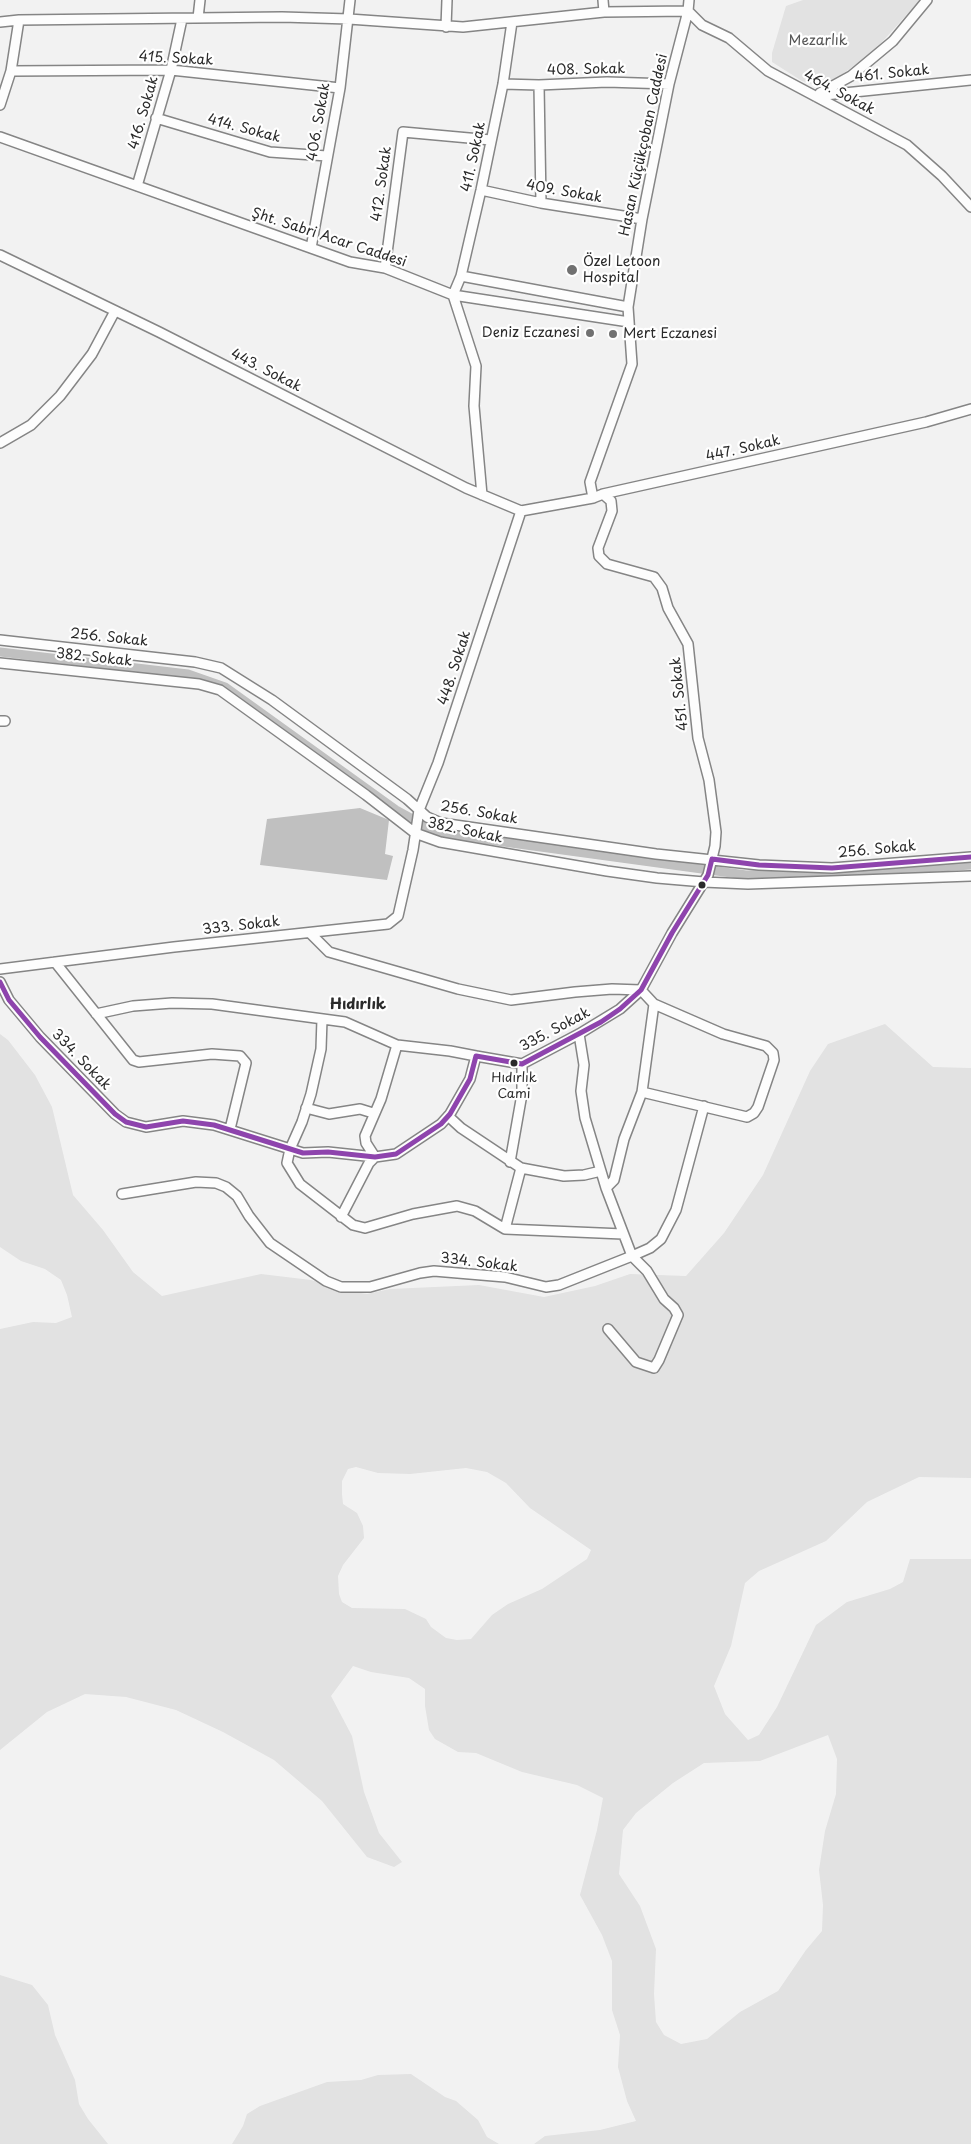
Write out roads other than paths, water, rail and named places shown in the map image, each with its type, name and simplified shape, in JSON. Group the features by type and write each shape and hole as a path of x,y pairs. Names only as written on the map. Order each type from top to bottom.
{"street":[{"path":"198,18 200,0"},
{"name":"406. Sokak","path":"311,248 340,88 350,0"},
{"path":"446,27 447,0"},
{"path":"603,0 604,12"},
{"name":"Hasan Küçükçoban Caddesi","path":"594,498 590,482 632,364 628,306 642,219 669,84 688,10 688,0"},
{"path":"816,96 851,76 893,41 926,0"},
{"path":"0,22 19,20 182,18 349,19 446,27 604,12 688,10"},
{"name":"464. Sokak","path":"688,10 702,25 729,38 768,71 907,145 970,204"},
{"name":"416. Sokak","path":"137,186 171,70 182,18"},
{"path":"0,105 11,72 19,20"},
{"name":"411. Sokak","path":"453,295 461,276 481,190 503,84 512,22"},
{"name":"415. Sokak","path":"11,72 171,70 340,88"},
{"name":"461. Sokak","path":"816,96 971,80"},
{"name":"408. Sokak","path":"503,84 539,85 607,82 669,84"},
{"path":"539,85 541,203"},
{"name":"414. Sokak","path":"156,118 270,152 327,156"},
{"name":"412. Sokak","path":"385,268 403,132 491,140"},
{"name":"Şht. Sabri Acar Caddesi","path":"0,137 350,262 385,268 453,295 630,322"},
{"name":"409. Sokak","path":"481,190 541,203 642,219"},
{"name":"443. Sokak","path":"0,256 520,511"},
{"path":"461,276 628,306"},
{"path":"453,295 476,366 474,406 482,494"},
{"path":"0,443 30,424 60,396 92,354 115,311"},
{"name":"447. Sokak","path":"520,511 594,498 603,494 926,422 971,409"},
{"name":"451. Sokak","path":"603,494 612,501 612,511 598,548 599,556 607,564 654,577 662,588 668,608 688,644 698,738 708,780 716,832 712,862 706,878"},
{"name":"448. Sokak","path":"415,831 419,812 438,763 520,511"},
{"name":"256. Sokak","path":"0,640 195,662 221,668 272,700 426,817 441,823 712,862 758,866 832,868 971,857"},
{"name":"382. Sokak","path":"0,662 199,684 220,690 415,831 440,842 479,850 657,878 706,878 748,884 971,876"},
{"name":"333. Sokak","path":"0,969 174,947 388,924 398,916 415,831"},
{"name":"335. Sokak","path":"96,1014 133,1006 172,1003 212,1004 345,1022 397,1045 450,1051 522,1064 579,1034 620,1009 641,990 672,933 706,878"},
{"path":"310,933 329,952 458,989 511,1000 612,989 641,990 654,1004 723,1034 766,1046 774,1053 774,1060 754,1113 748,1117 642,1092"},
{"path":"55,962 133,1060 139,1062 212,1054 240,1056 246,1064 230,1130 303,1153 328,1152 375,1157 396,1154 441,1124 448,1116 470,1079 476,1056"},
{"name":"334. Sokak","path":"0,982 8,1000 40,1037 115,1114 126,1122 136,1126 162,1125 183,1121 214,1125 230,1130"},
{"path":"606,1188 614,1180 624,1139 642,1092 654,1004"},
{"path":"322,1019 321,1049 306,1108 290,1149 287,1163 300,1184 353,1225 365,1228 441,1207 457,1206 475,1211 505,1229 623,1234"},
{"path":"579,1034 584,1065 581,1091 582,1100 594,1152 606,1188 632,1256 647,1271 664,1300 674,1308 678,1315 654,1368 636,1362 608,1329"},
{"path":"375,1157 366,1142 365,1136 373,1113 381,1099 397,1045"},
{"path":"510,1162 522,1094 522,1064"},
{"name":"334. Sokak","path":"122,1194 196,1182 216,1183 226,1187 237,1196 249,1216 270,1243 326,1281 350,1288 370,1287 434,1271 504,1277 546,1287 559,1285 632,1256 650,1248 661,1239 676,1210 704,1106"},
{"path":"306,1108 329,1114 360,1109 373,1113"},
{"path":"448,1116 461,1128 521,1168 564,1176 584,1176 601,1171"},
{"path":"341,1216 368,1163 375,1157"},
{"path":"505,1229 521,1168"}],"waterway":[{"path":"0,652 188,674 225,687 396,810 438,833 746,875 879,871 971,865"}],"place":[{"name":"Özel Letoon Hospital","path":"572,270"},
{"name":"Deniz Eczanesi","path":"590,333"},
{"name":"Mert Eczanesi","path":"613,334"},
{"name":"Hıdırlık Cami","path":"514,1063"}],"district":[{"name":"Hıdırlık","path":"358,1005"}],"park label":[{"name":"Mezarlık","path":"818,41"}]}
